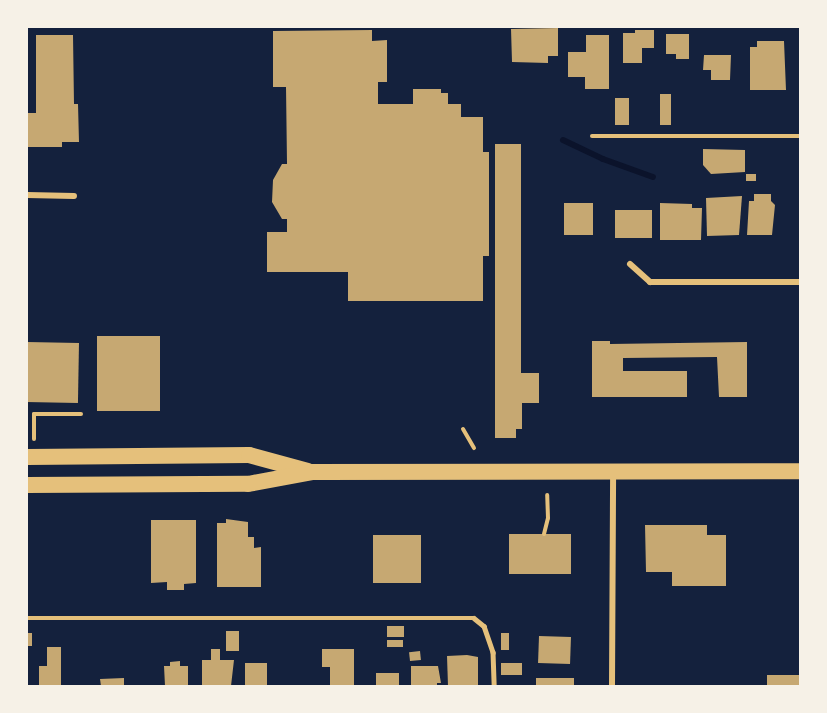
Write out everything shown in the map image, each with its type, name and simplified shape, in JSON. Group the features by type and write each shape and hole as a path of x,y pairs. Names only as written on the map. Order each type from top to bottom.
{"highway":[{"path":"27,457 249,455 312,472"},
{"path":"27,485 248,484 312,472 800,471"}],"street":[{"path":"27,195 74,196"},
{"path":"630,264 650,282 800,282"},
{"path":"612,686 613,473"}],"lane":[{"path":"591,136 800,136"},
{"path":"27,618 474,618 484,626 493,652 494,686"}],"path":[{"path":"34,439 34,414 81,414"},
{"path":"463,429 474,448"},
{"path":"544,534 548,518 547,495"}],"building":[{"path":"558,28 558,56 548,56 548,63 512,62 511,29"},
{"path":"372,30 372,41 387,40 387,82 378,82 378,104 413,104 413,89 441,89 441,93 448,93 448,104 461,104 461,117 483,117 483,152 489,152 489,256 483,256 483,301 348,301 348,272 267,272 267,232 287,232 287,219 282,219 272,202 273,180 282,164 287,164 286,87 273,87 273,31"},
{"path":"635,30 654,30 654,48 642,48 642,63 623,63 623,33 635,33"},
{"path":"666,34 689,34 689,59 676,59 676,54 666,54"},
{"path":"36,35 73,35 74,104 78,104 79,142 62,142 62,147 27,147 27,113 36,113"},
{"path":"586,35 609,35 609,89 585,89 585,77 568,77 568,52 586,52"},
{"path":"757,41 784,41 786,90 750,90 750,47 757,47"},
{"path":"704,55 731,55 730,80 711,80 711,70 703,70"},
{"path":"660,94 671,94 671,125 660,125"},
{"path":"615,98 629,98 629,125 615,125"},
{"path":"495,144 521,144 521,373 539,373 539,403 522,403 522,429 516,429 516,438 495,438"},
{"path":"703,149 745,150 745,172 711,174 703,165"},
{"path":"746,174 756,174 756,181 746,181"},
{"path":"754,194 771,194 771,201 775,205 772,235 747,235 749,201 754,201"},
{"path":"742,196 739,235 707,236 706,198"},
{"path":"564,203 593,203 593,235 564,235"},
{"path":"660,203 692,204 692,208 702,208 701,240 660,240"},
{"path":"615,210 652,210 652,238 615,238"},
{"path":"97,336 160,336 160,411 97,411"},
{"path":"592,341 610,341 610,344 747,342 747,397 719,397 717,357 623,358 623,371 687,371 687,397 592,397"},
{"path":"27,342 79,343 78,403 27,402"},
{"path":"226,519 248,522 248,537 254,537 254,548 261,547 261,587 217,587 217,523 226,523"},
{"path":"151,520 196,520 196,583 184,584 184,590 167,590 167,582 151,583"},
{"path":"645,525 707,525 707,535 726,535 726,586 672,586 672,572 646,572"},
{"path":"509,534 571,534 571,574 509,574"},
{"path":"373,535 421,535 421,583 373,583"},
{"path":"387,626 404,626 404,637 387,637"},
{"path":"226,631 239,631 239,651 226,651"},
{"path":"27,633 32,633 32,646 27,646"},
{"path":"501,633 509,633 509,650 501,650"},
{"path":"539,636 571,637 570,664 538,663"},
{"path":"387,640 403,640 403,647 387,647"},
{"path":"47,647 61,647 61,686 39,686 39,666 47,666"},
{"path":"211,649 220,649 220,660 234,660 231,686 202,686 202,660 211,660"},
{"path":"322,649 354,649 354,686 330,686 330,667 322,667"},
{"path":"420,651 421,660 410,661 409,652"},
{"path":"447,656 478,657 478,686 448,686"},
{"path":"180,661 180,666 188,666 188,686 165,686 164,666 170,666 170,662"},
{"path":"245,663 267,663 267,686 245,686"},
{"path":"501,663 522,663 522,675 501,675"},
{"path":"411,666 438,666 441,683 437,683 437,686 411,686"},
{"path":"376,673 399,673 399,686 376,686"},
{"path":"767,675 800,675 800,686 767,686"},
{"path":"124,678 124,686 101,686 100,679"},
{"path":"536,678 574,678 574,686 536,686"}],"waterway":[{"path":"563,140 603,159 653,177"}]}
